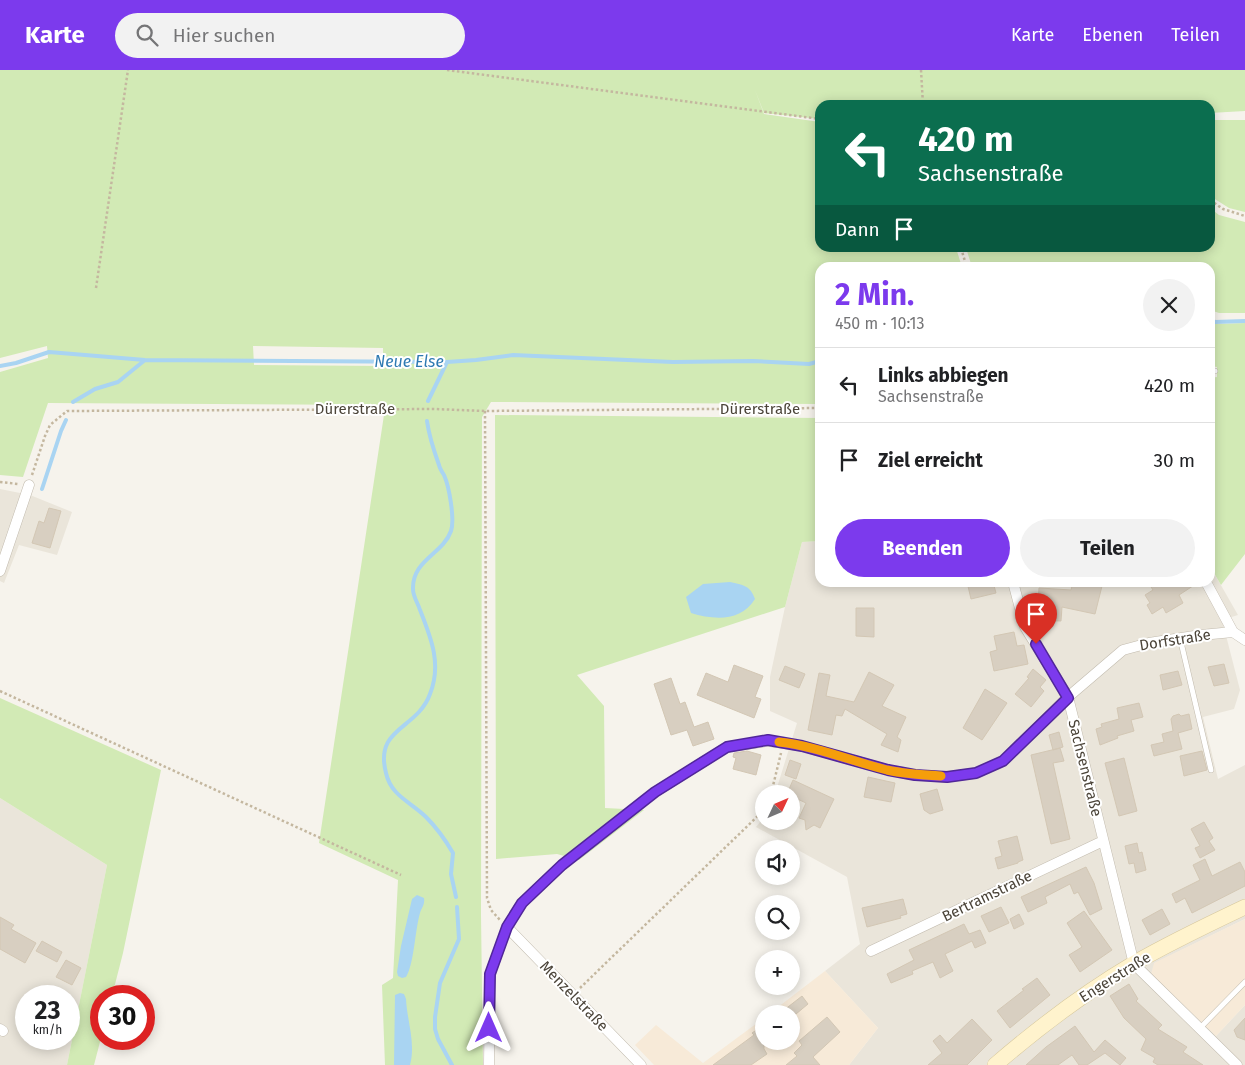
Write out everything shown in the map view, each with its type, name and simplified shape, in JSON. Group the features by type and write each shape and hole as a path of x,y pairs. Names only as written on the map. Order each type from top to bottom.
{"main road":[{"name":"Engerstraße","path":"995,1065 1030,1035 1087,993 1134,964 1196,930 1245,907"}],"street":[{"path":"0,572 29,485"},
{"name":"Sachsenstraße","path":"1014,587 1025,627 1068,698 1134,964"},
{"path":"1209,587 1233,632 1245,640"},
{"name":"Dorfstraße","path":"489,1065 490,974 507,927 522,903 562,865 655,792 727,747 768,740 784,742 888,770 915,775 947,777 976,773 1003,761 1068,698 1123,650 1149,643 1233,632"},
{"name":"Bertramstraße","path":"871,951 1103,840"},
{"name":"Menzelstraße","path":"507,927 641,1065"},
{"path":"1134,964 1237,1065"}],"lane":[{"path":"1180,638 1211,770"},
{"path":"1200,1028 1245,982"}],"path":[{"path":"96,288 128,70"},
{"path":"447,70 815,118"},
{"path":"921,70 923,100"},
{"path":"1215,203 1223,209 1245,216"},
{"name":"Dürerstraße","path":"29,485 50,425 68,411 434,409 485,411 815,408"},
{"path":"485,411 487,898 491,910 507,927"},
{"path":"0,482 29,485"},
{"path":"0,692 400,875"},
{"path":"773,785 784,742"},
{"path":"574,994 755,819"}],"shaded area":[{"path":"0,489 30,495 72,512 57,555 19,545 4,583 0,581"},
{"path":"815,541 815,587 1215,587 1215,575 1238,615 1222,620 1240,690 1234,709 1203,717 1218,779 1245,765 1245,919 1155,963 1216,1036 1245,1005 1245,1065 849,1065 878,1028 825,971 860,944 847,877 800,851 800,840 780,840 761,830 800,830 800,785 778,785 797,723 770,711 770,677 785,607 802,542"},
{"path":"0,798 107,865 80,1000 80,985 15,985 15,1050 70,1050 67,1065 0,1065"},
{"path":"1245,919 1245,1005 1216,1036 1151,974 1154,963"},
{"path":"825,971 878,1028 849,1065 654,1065 635,1045 656,1025 703,1063 755,1025 755,1050 800,1050 800,1005 781,1005 794,995 800,995 800,990"}],"green space":[{"path":"0,70 1245,70 1245,111 1215,113 1215,100 815,100 815,118 764,113 755,90 764,114 815,121 815,252 957,252 960,262 815,262 815,404 491,402 482,417 481,915 483,1065 385,1065 382,985 393,978 398,880 319,843 384,415 383,405 48,403 23,477 0,475 0,372 48,358 47,346 0,358","holes":["253,346 383,348 383,366 254,365"]},
{"path":"1215,120 1245,120 1245,212 1229,208 1215,199"},
{"path":"1215,212 1219,215 1245,222 1245,313 1215,312 1215,262 970,262 967,252 1215,252"},
{"path":"1245,323 1245,554 1221,585 1215,575 1215,377 1217,377 1217,367 1215,367 1215,324"},
{"path":"495,415 815,418 815,541 802,542 785,607 577,675 604,706 605,808 644,810 579,860 557,854 496,859"},
{"path":"0,698 161,770 115,985 90,985 90,1050 98,1050 94,1065 67,1065 70,1050 80,1050 80,1000 107,865 0,798"}],"water":[{"path":"730,582 748,588 755,599 742,612 718,618 691,613 686,597 703,584"},
{"path":"417,895 424,898 424,902 418,920 409,972 406,977 402,978 398,976 397,972 401,946 412,899"},
{"path":"404,994 406,999 411,1032 412,1057 410,1065 394,1065 395,995"}],"building":[{"path":"49,508 61,511 50,548 32,543 39,521 44,523"},
{"path":"968,587 994,587 996,593 971,599"},
{"path":"1072,587 1102,587 1095,614 1062,607 1061,621 1037,620 1039,588 1071,590"},
{"path":"1151,587 1191,587 1179,595 1183,603 1166,613 1163,607 1152,614 1147,605 1150,603 1145,595 1153,590"},
{"path":"856,608 874,608 874,637 856,636"},
{"path":"1014,632 1017,646 1024,645 1028,664 994,671 990,652 997,650 994,636"},
{"path":"1224,664 1229,683 1214,686 1208,667"},
{"path":"734,665 763,676 755,697 761,699 754,718 697,695 706,673 728,682"},
{"path":"785,666 805,674 799,688 779,680"},
{"path":"1033,669 1046,680 1040,687 1044,691 1031,707 1015,694 1029,678 1027,677"},
{"path":"1178,671 1182,685 1163,690 1160,675"},
{"path":"869,672 894,685 882,706 906,717 897,737 901,740 898,752 881,745 887,734 845,709 842,716 836,715 832,735 808,730 819,673 830,675 826,696 854,702"},
{"path":"671,678 680,704 685,702 694,727 708,722 714,739 693,746 687,730 671,735 654,684"},
{"path":"985,689 1007,703 982,740 963,728"},
{"path":"1139,703 1143,717 1131,720 1134,731 1117,736 1118,738 1100,745 1096,729 1102,727 1101,724 1119,719 1117,708"},
{"path":"1179,714 1181,716 1189,714 1192,729 1178,733 1182,749 1154,756 1151,745 1164,742 1162,734 1173,731 1171,719"},
{"path":"1059,732 1063,747 1053,750 1049,735"},
{"path":"1060,748 1064,761 1053,763 1070,839 1051,844 1031,755"},
{"path":"747,751 761,755 756,775 733,769 736,758 733,757 734,753"},
{"path":"1202,751 1207,770 1184,776 1180,756"},
{"path":"1124,758 1137,811 1119,816 1105,763"},
{"path":"790,760 801,764 796,779 785,775"},
{"path":"868,777 895,783 891,802 864,797"},
{"path":"793,780 834,799 820,828 814,825 806,830 805,820 800,818 806,803 800,800 800,785 791,785"},
{"path":"937,789 943,810 930,814 924,810 920,794"},
{"path":"1204,822 1213,838 1209,841 1215,850 1200,858 1195,848 1200,846 1191,829"},
{"path":"1017,836 1023,860 998,869 995,858 1002,856 998,841"},
{"path":"1137,843 1139,853 1142,852 1146,870 1136,873 1134,863 1129,864 1125,846"},
{"path":"1205,859 1212,876 1240,862 1245,872 1245,886 1192,913 1185,898 1176,903 1172,894 1200,880 1193,865"},
{"path":"1086,867 1094,883 1102,909 1090,915 1078,892 1074,894 1070,884 1045,897 1047,903 1028,912 1021,897"},
{"path":"903,899 907,914 900,916 901,918 867,927 862,908"},
{"path":"1001,907 1009,923 989,932 981,916"},
{"path":"1162,909 1170,924 1150,935 1142,920"},
{"path":"1084,911 1112,950 1080,972 1069,955 1082,947 1067,923"},
{"path":"1019,914 1024,924 1014,929 1010,919"},
{"path":"0,917 14,925 11,929 36,943 25,963 0,949"},
{"path":"964,924 969,934 980,930 986,943 975,948 972,941 945,954 953,971 940,978 933,962 912,971 913,974 891,983 887,974 914,960 909,950"},
{"path":"42,941 62,952 57,962 36,951"},
{"path":"66,960 81,968 72,985 56,977"},
{"path":"1037,978 1050,995 1010,1028 997,1011"},
{"path":"1129,984 1138,999 1136,1001 1162,1025 1158,1029 1187,1047 1183,1052 1203,1065 1158,1065 1153,1062 1155,1058 1141,1050 1146,1039 1124,1018 1110,996"},
{"path":"802,996 808,1004 800,1011 800,1005 790,1005"},
{"path":"827,1017 840,1032 813,1057 820,1065 786,1065 797,1056 794,1053 800,1050 802,1045 800,1040"},
{"path":"1245,1018 1245,1040 1237,1037 1234,1030"},
{"path":"972,1019 992,1040 967,1065 928,1065 942,1053 933,1041 940,1035 947,1043"},
{"path":"1075,1026 1094,1052 1105,1040 1126,1058 1120,1065 1105,1053 1087,1065 1079,1065 1072,1055 1058,1065 1026,1065 1046,1047"},
{"path":"755,1031 755,1050 765,1050 767,1054 751,1065 713,1065 754,1035 752,1033"}],"waterway":[{"name":"Neue Else","path":"1215,322 1245,321"},
{"name":"Neue Else","path":"0,366 16,363 49,352 145,360 447,362 513,355 673,362 753,361 809,364 815,362"},
{"path":"73,402 95,389 118,382 145,360"},
{"path":"428,401 447,362"},
{"path":"42,489 66,420"},
{"path":"427,421 440,468 448,487 452,519 451,531 447,539 422,564 414,579 414,595 434,651 435,672 430,694 424,706 391,737 386,746 384,758 386,773 392,787 402,798 430,821 453,853 451,874 456,897"},
{"path":"452,1065 438,1039 435,1029 435,1017 440,983 459,939 457,907"}],"slow traffic":[{"path":"779,742 802,746 888,770 915,775 941,776"}],"route":[{"path":"489,1028 490,974 507,927 522,903 562,865 655,792 727,747 768,740 802,746 888,770 915,775 947,777 976,773 1003,761 1068,698 1036,644"}]}
